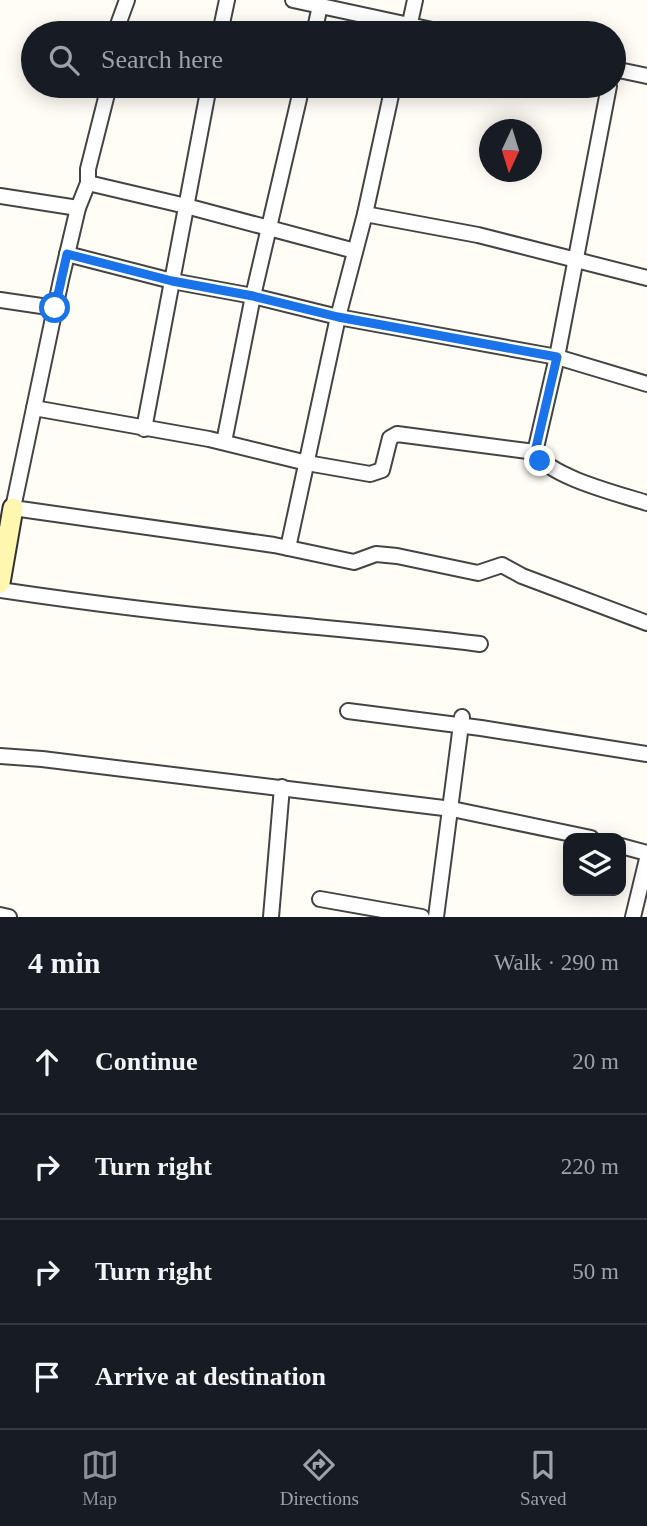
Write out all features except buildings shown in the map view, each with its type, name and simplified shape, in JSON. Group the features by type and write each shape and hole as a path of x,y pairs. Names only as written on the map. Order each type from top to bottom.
{"street":[{"path":"120,21 127,0"},
{"path":"223,21 227,0"},
{"path":"293,0 378,21"},
{"path":"411,21 415,0"},
{"path":"317,21 320,6"},
{"path":"626,72 647,76"},
{"path":"0,583 55,308 78,208 88,183 88,169 106,98"},
{"path":"144,429 207,98"},
{"path":"224,442 253,296 299,98"},
{"path":"288,548 338,317 365,214 390,98"},
{"path":"607,98 557,357 535,452 540,461 555,471 647,503"},
{"path":"88,183 186,205 355,251"},
{"path":"0,196 78,208"},
{"path":"365,214 478,235 647,278"},
{"path":"67,254 172,281 253,296 338,317 557,357 647,384"},
{"path":"0,300 55,308"},
{"path":"34,408 224,442 307,463 370,474 382,470 390,438 397,434 535,452"},
{"path":"13,508 288,548 354,562 376,554 478,573 502,565 522,576 647,623"},
{"path":"0,590 139,609 401,634 480,645"},
{"path":"348,712 461,722 647,754"},
{"path":"436,917 452,809 461,722"},
{"path":"0,756 452,809 567,833"},
{"path":"271,917 282,787"},
{"path":"626,847 647,853"},
{"path":"633,917 647,859"},
{"path":"320,900 422,917"},
{"path":"0,915 9,917"}],"route":[{"path":"55,308 67,254 172,281 253,296 338,317 557,357 535,452 540,461"}]}
